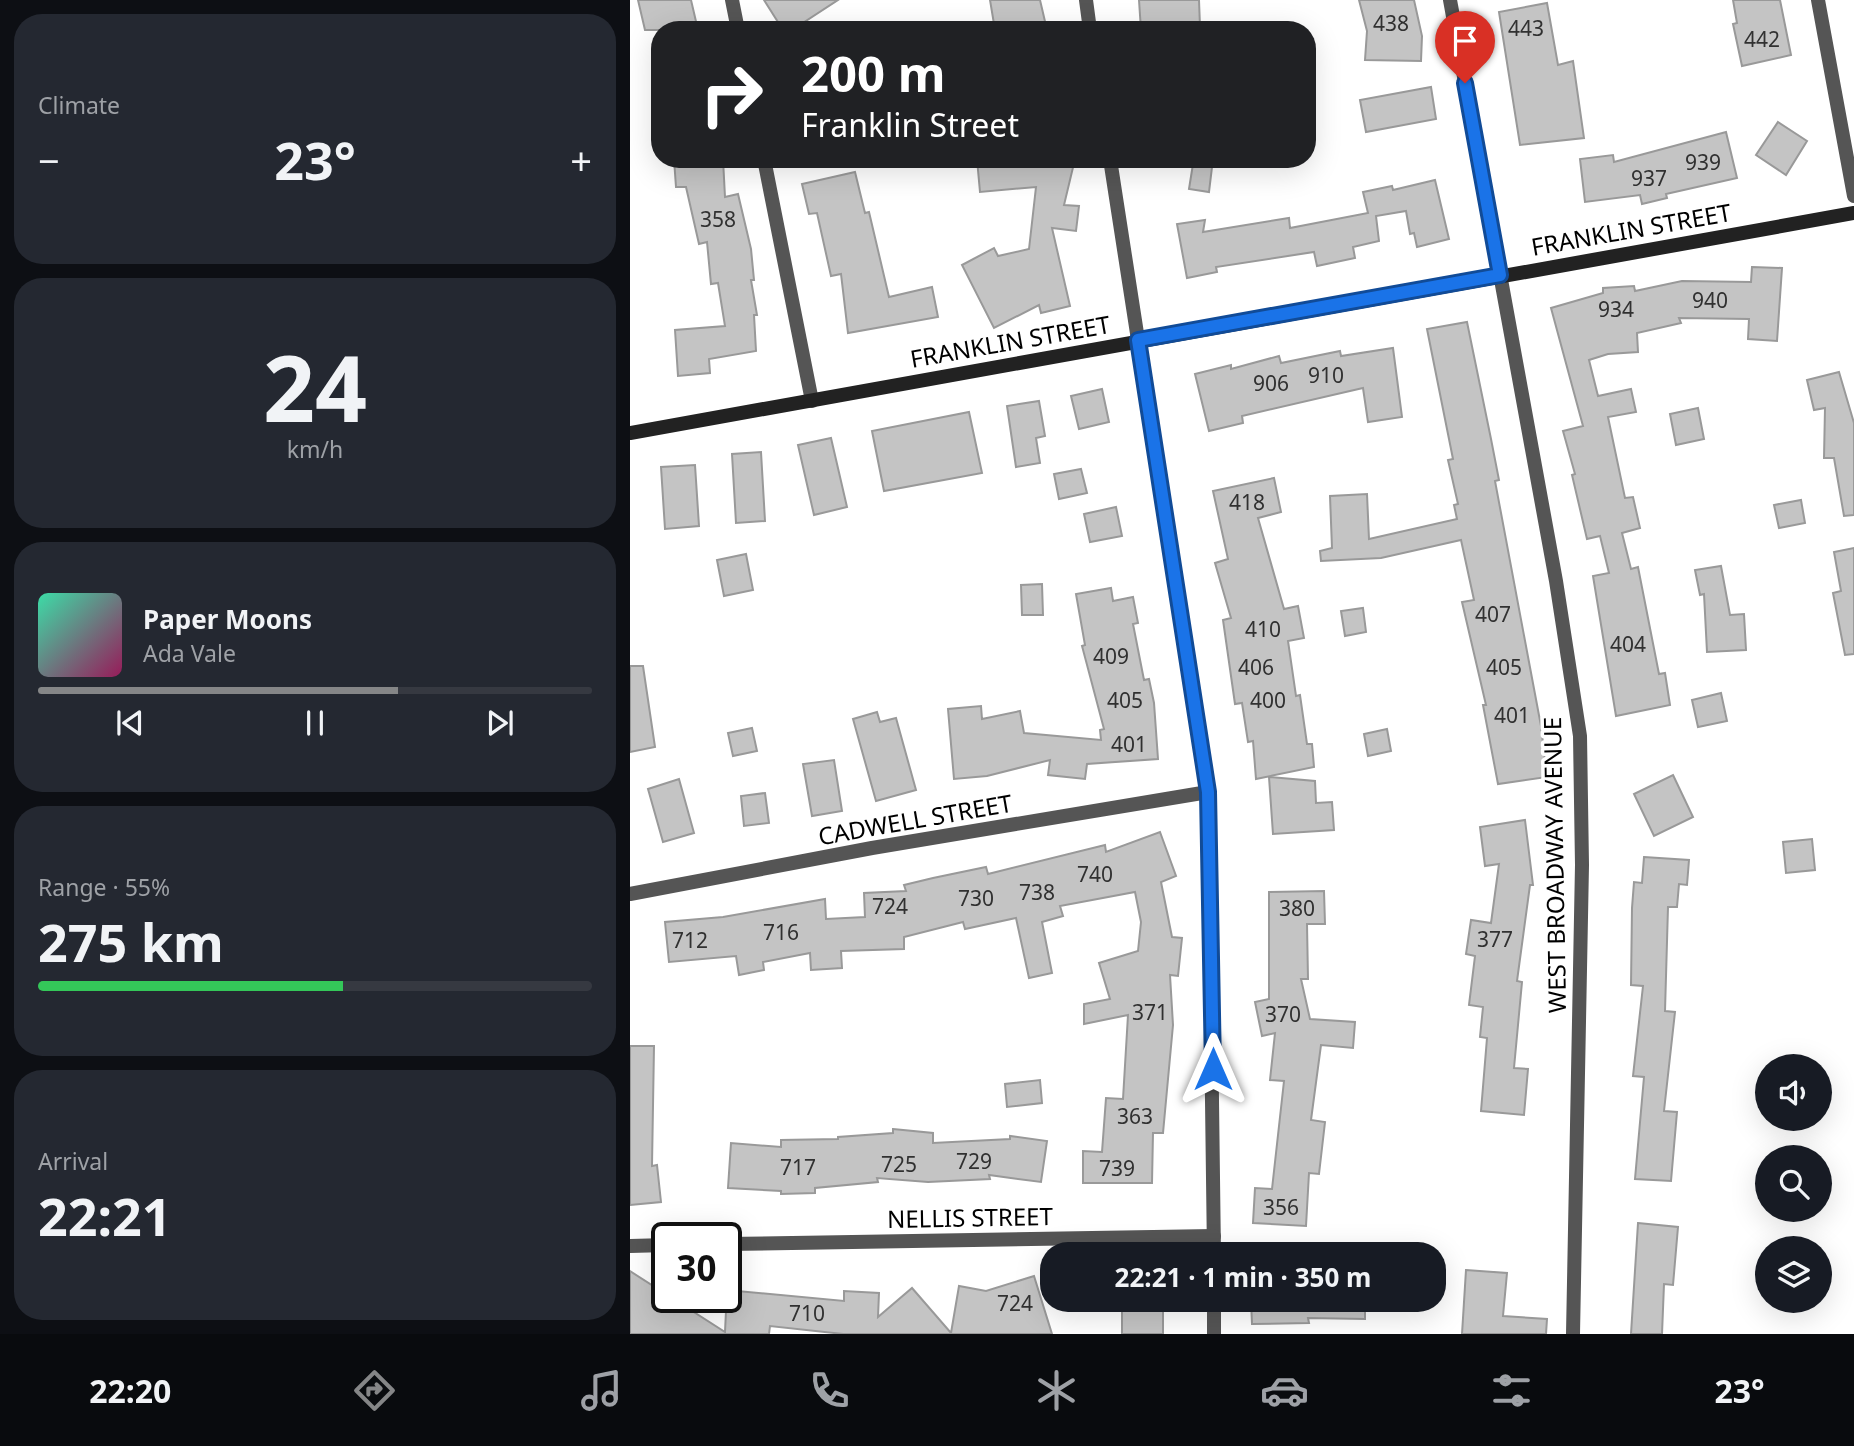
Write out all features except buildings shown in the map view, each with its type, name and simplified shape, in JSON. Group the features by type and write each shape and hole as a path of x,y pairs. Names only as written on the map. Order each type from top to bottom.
{"street":[{"path":"732,0 736,21"},
{"path":"1086,0 1089,21"},
{"name":"WEST BROADWAY AVENUE","path":"1450,0 1556,580 1580,736 1582,866 1573,1334"},
{"path":"1818,0 1854,196"},
{"path":"766,168 812,401"},
{"path":"1111,168 1208,792 1214,1242"},
{"name":"FRANKLIN STREET","path":"630,433 1854,213"},
{"name":"CADWELL STREET","path":"630,894 886,846 1208,792"},
{"name":"NELLIS STREET","path":"742,1244 1214,1236"},
{"path":"630,1246 651,1245"},
{"path":"1214,1312 1214,1334"}],"route":[{"path":"1213,1069 1208,792 1138,340 1500,275 1465,83"}]}
